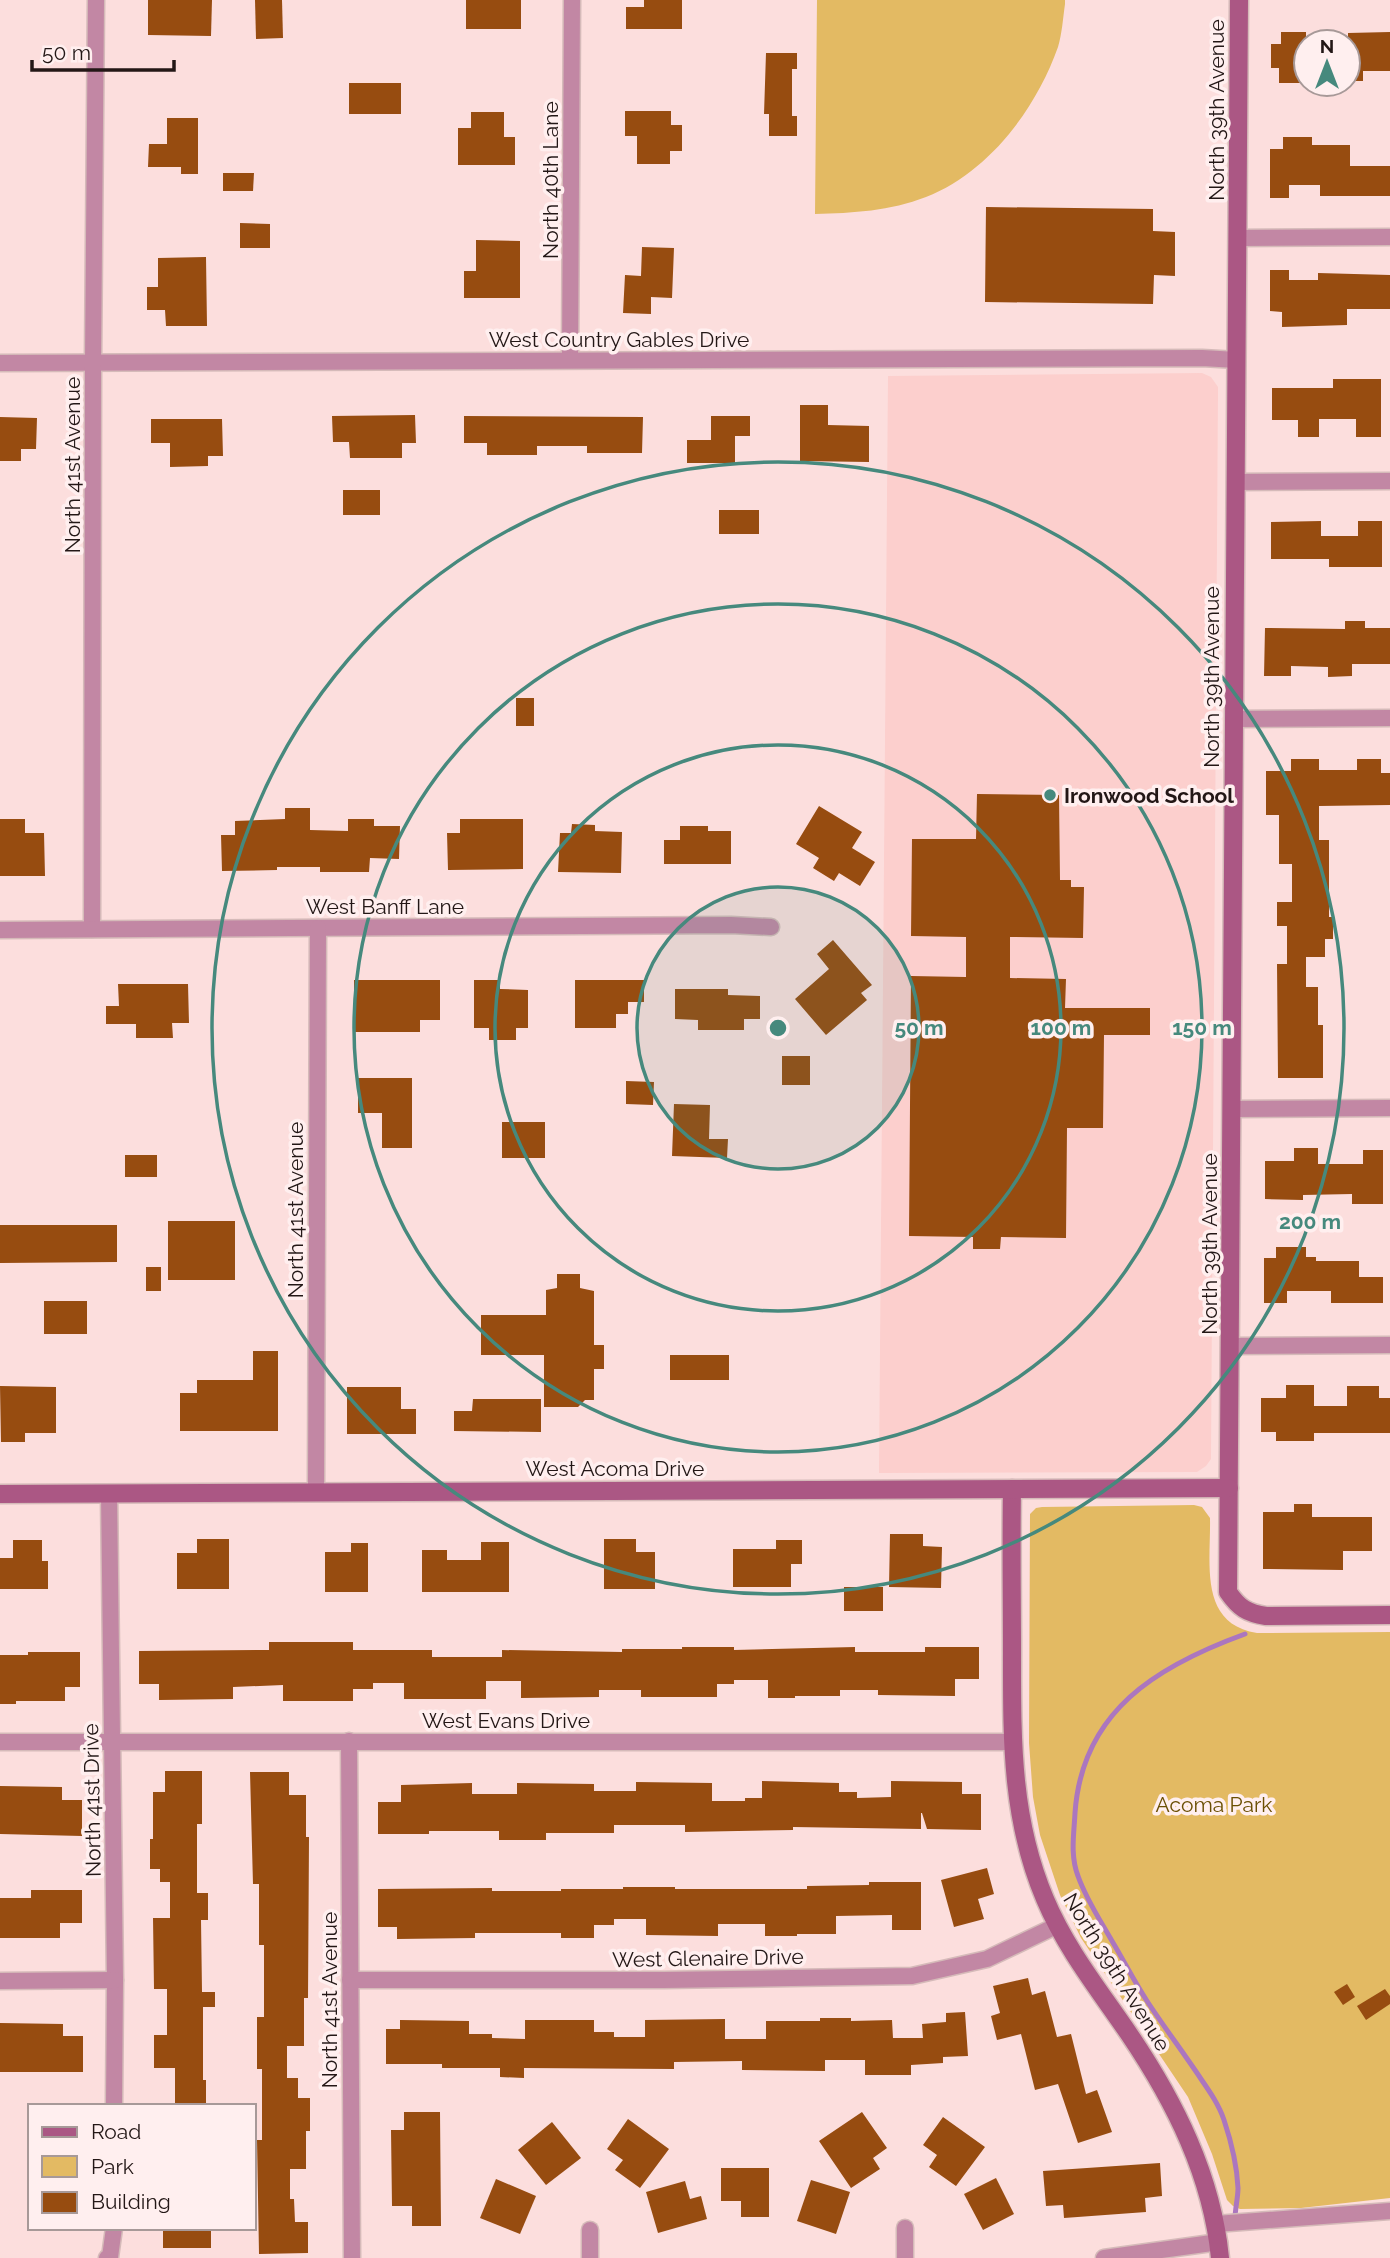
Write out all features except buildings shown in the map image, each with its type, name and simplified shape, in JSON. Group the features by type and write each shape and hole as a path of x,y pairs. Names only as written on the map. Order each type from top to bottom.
{"street":[{"name":"North 41st Avenue","path":"92,929 96,0"},
{"name":"North 40th Lane","path":"570,360 572,0"},
{"name":"North 39th Avenue","path":"1239,0 1228,1592 1236,1604 1248,1613 1266,1616 1390,1615"},
{"path":"1238,239 1390,237"},
{"name":"West Country Gables Drive","path":"0,363 1161,358 1237,360"},
{"path":"1236,482 1390,481"},
{"path":"1234,719 1390,718"},
{"name":"West Banff Lane","path":"0,930 730,925 771,927"},
{"name":"North 41st Avenue","path":"316,1492 318,928"},
{"path":"1232,1110 1390,1108"},
{"path":"1230,1346 1390,1345"},
{"name":"West Acoma Drive","path":"0,1494 1229,1488"},
{"name":"North 39th Avenue","path":"1012,1489 1012,1742 1016,1796 1024,1835 1045,1899 1058,1925 1091,1982 1130,2035 1177,2112 1201,2171 1218,2242"},
{"name":"North 41st Drive","path":"109,1493 114,2104"},
{"name":"North 41st Avenue","path":"349,1741 352,2258"},
{"name":"West Evans Drive","path":"0,1742 1012,1742"},
{"name":"West Glenaire Drive","path":"350,1980 664,1980 912,1976 987,1959 1058,1925"},
{"path":"0,1981 115,1980"},
{"path":"1104,2258 1218,2242 1241,2221 1294,2220 1390,2211"},
{"path":"905,2228 905,2258"},
{"path":"108,2258 114,2230"},
{"path":"590,2230 590,2258"}],"shaded area":[{"name":"Ironwood School","path":"1202,373 1211,377 1218,387 1211,1459 1197,1472 879,1473 888,376"}],"green space":[{"path":"817,0 1065,0 1065,4 1058,47 1037,93 1007,136 970,172 949,186 912,202 871,210 815,214"},
{"name":"Acoma Park","path":"1042,1507 1202,1507 1210,1518 1210,1571 1216,1604 1225,1617 1238,1627 1257,1633 1390,1632 1390,2198 1301,2208 1240,2209 1227,2200 1212,2154 1188,2097 1081,1938 1060,1895 1040,1835 1033,1797 1029,1743 1030,1514 1036,1508"}],"waterway":[{"path":"1235,2219 1238,2188 1236,2171 1222,2114 1208,2089 1142,1994 1085,1893 1074,1860 1073,1844 1081,1777 1092,1746 1109,1720 1130,1697 1154,1678 1182,1661 1245,1634"}],"place":[{"name":"Ironwood School","path":"1050,795"}]}
